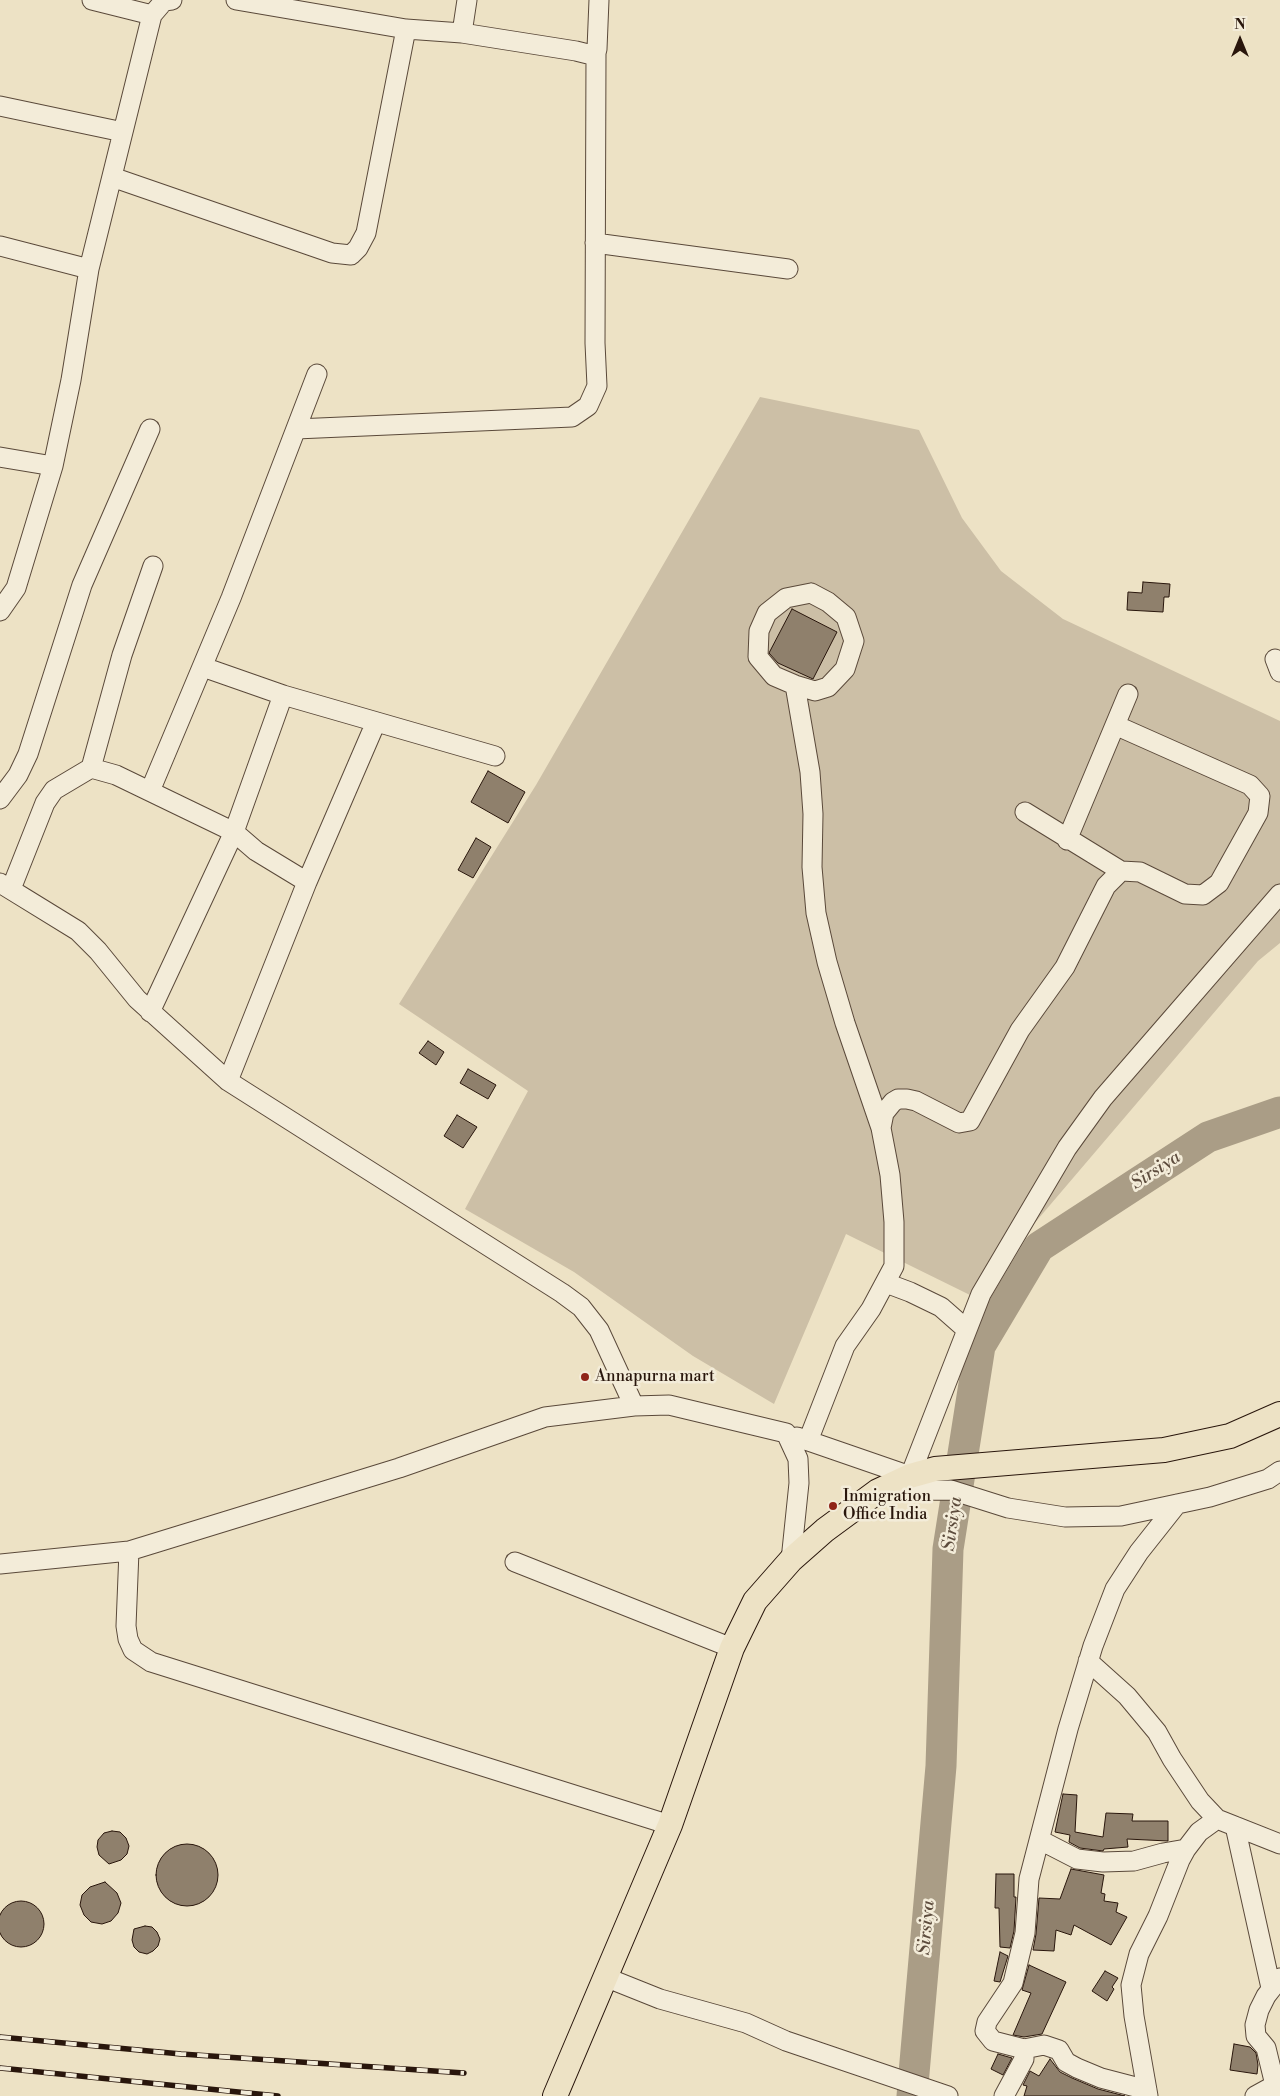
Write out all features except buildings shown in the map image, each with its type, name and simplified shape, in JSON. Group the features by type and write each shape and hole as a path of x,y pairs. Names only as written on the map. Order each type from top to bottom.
{"main road":[{"path":"555,2096 670,1826 732,1648 755,1601 791,1560 825,1530 878,1491 910,1476 935,1469 1164,1450 1230,1436 1280,1414"}],"street":[{"path":"92,0 152,15"},
{"path":"0,611 16,588 53,466 71,380 89,269 152,15 164,1 172,0"},
{"path":"236,0 406,30 462,33 592,55 596,54"},
{"path":"462,33 467,0"},
{"path":"296,429 572,417 588,406 597,386 595,244 596,54 599,0"},
{"path":"112,177 332,252 350,256 358,248 366,233 406,30"},
{"path":"0,106 123,132"},
{"path":"595,244 788,269"},
{"path":"0,246 89,269"},
{"path":"150,791 203,667 318,374"},
{"path":"0,799 18,775 28,754 82,585 150,429"},
{"path":"0,457 53,466"},
{"path":"153,566 122,655 91,768 54,790 45,803 6,886 78,930 150,1012 228,1082 562,1293 581,1308 599,1330 634,1406"},
{"path":"811,593 828,602 846,617 854,641 844,669 828,687 815,691 795,686 774,676 758,657 759,631 767,613 786,598 811,593"},
{"path":"203,667 283,695 495,756"},
{"path":"795,686 810,772 813,814 812,867 816,913 827,962 845,1023 881,1128 890,1175 894,1222 894,1266 871,1309 844,1346 808,1441"},
{"path":"1067,840 1128,694"},
{"path":"150,1012 234,832 283,695"},
{"path":"228,1082 307,882 376,722"},
{"path":"1025,812 1067,840 1121,871 1140,872 1185,894 1204,895 1219,883 1258,813 1260,796 1250,785 1115,725"},
{"path":"91,768 116,775 234,832 256,851 307,882"},
{"path":"881,1128 884,1114 893,1102 898,1099 916,1101 959,1123 970,1121 1020,1030 1065,968 1106,886 1121,871"},
{"path":"0,1564 129,1551 371,1477 545,1417 634,1406 669,1405 786,1433 910,1476 981,1294 1072,1141 1109,1091 1280,894"},
{"path":"886,1284 910,1292 941,1307 966,1329"},
{"path":"786,1433 798,1459 799,1483 791,1560"},
{"path":"878,1491 951,1490 1008,1508 1065,1517 1121,1516 1210,1497 1259,1481 1280,1471"},
{"path":"1177,1504 1139,1552 1115,1590 1088,1661 1029,1879 1025,1933 1013,1983 987,2022 985,2031 993,2041 1024,2049 1044,2045 1059,2050 1066,2062 1077,2068 1147,2093 1134,2016 1131,1985 1139,1954 1158,1916 1186,1849 1199,1832 1217,1819"},
{"path":"129,1551 126,1626 128,1639 133,1650 151,1662 670,1826"},
{"path":"515,1562 732,1648"},
{"path":"1088,1661 1127,1696 1157,1732 1195,1794 1217,1819 1280,1844"},
{"path":"1235,1826 1276,1983 1259,2010 1255,2025 1256,2036 1266,2048 1277,2088 1255,2096"},
{"path":"1040,1840 1077,1859 1103,1862 1134,1861 1186,1849"},
{"path":"605,1977 660,1999 746,2023 786,2042 948,2096"},
{"path":"1004,2096 1024,2059 1024,2049"}],"shaded area":[{"path":"760,397 919,430 962,518 1001,571 1063,619 1280,721 1280,943 1258,961 1033,1225 970,1295 846,1234 774,1404 693,1356 574,1272 465,1209 528,1091 399,1004 536,785"}],"waterway":[{"name":"Sirsiya","path":"912,2096 941,1766 948,1549 980,1346 1039,1247 1208,1137 1280,1112"}],"railway":[{"path":"0,2037 181,2054 464,2073"},
{"path":"0,2068 278,2096"}],"place":[{"name":"Annapurna mart","path":"585,1377"},
{"name":"Inmigration Office India","path":"833,1506"}]}
